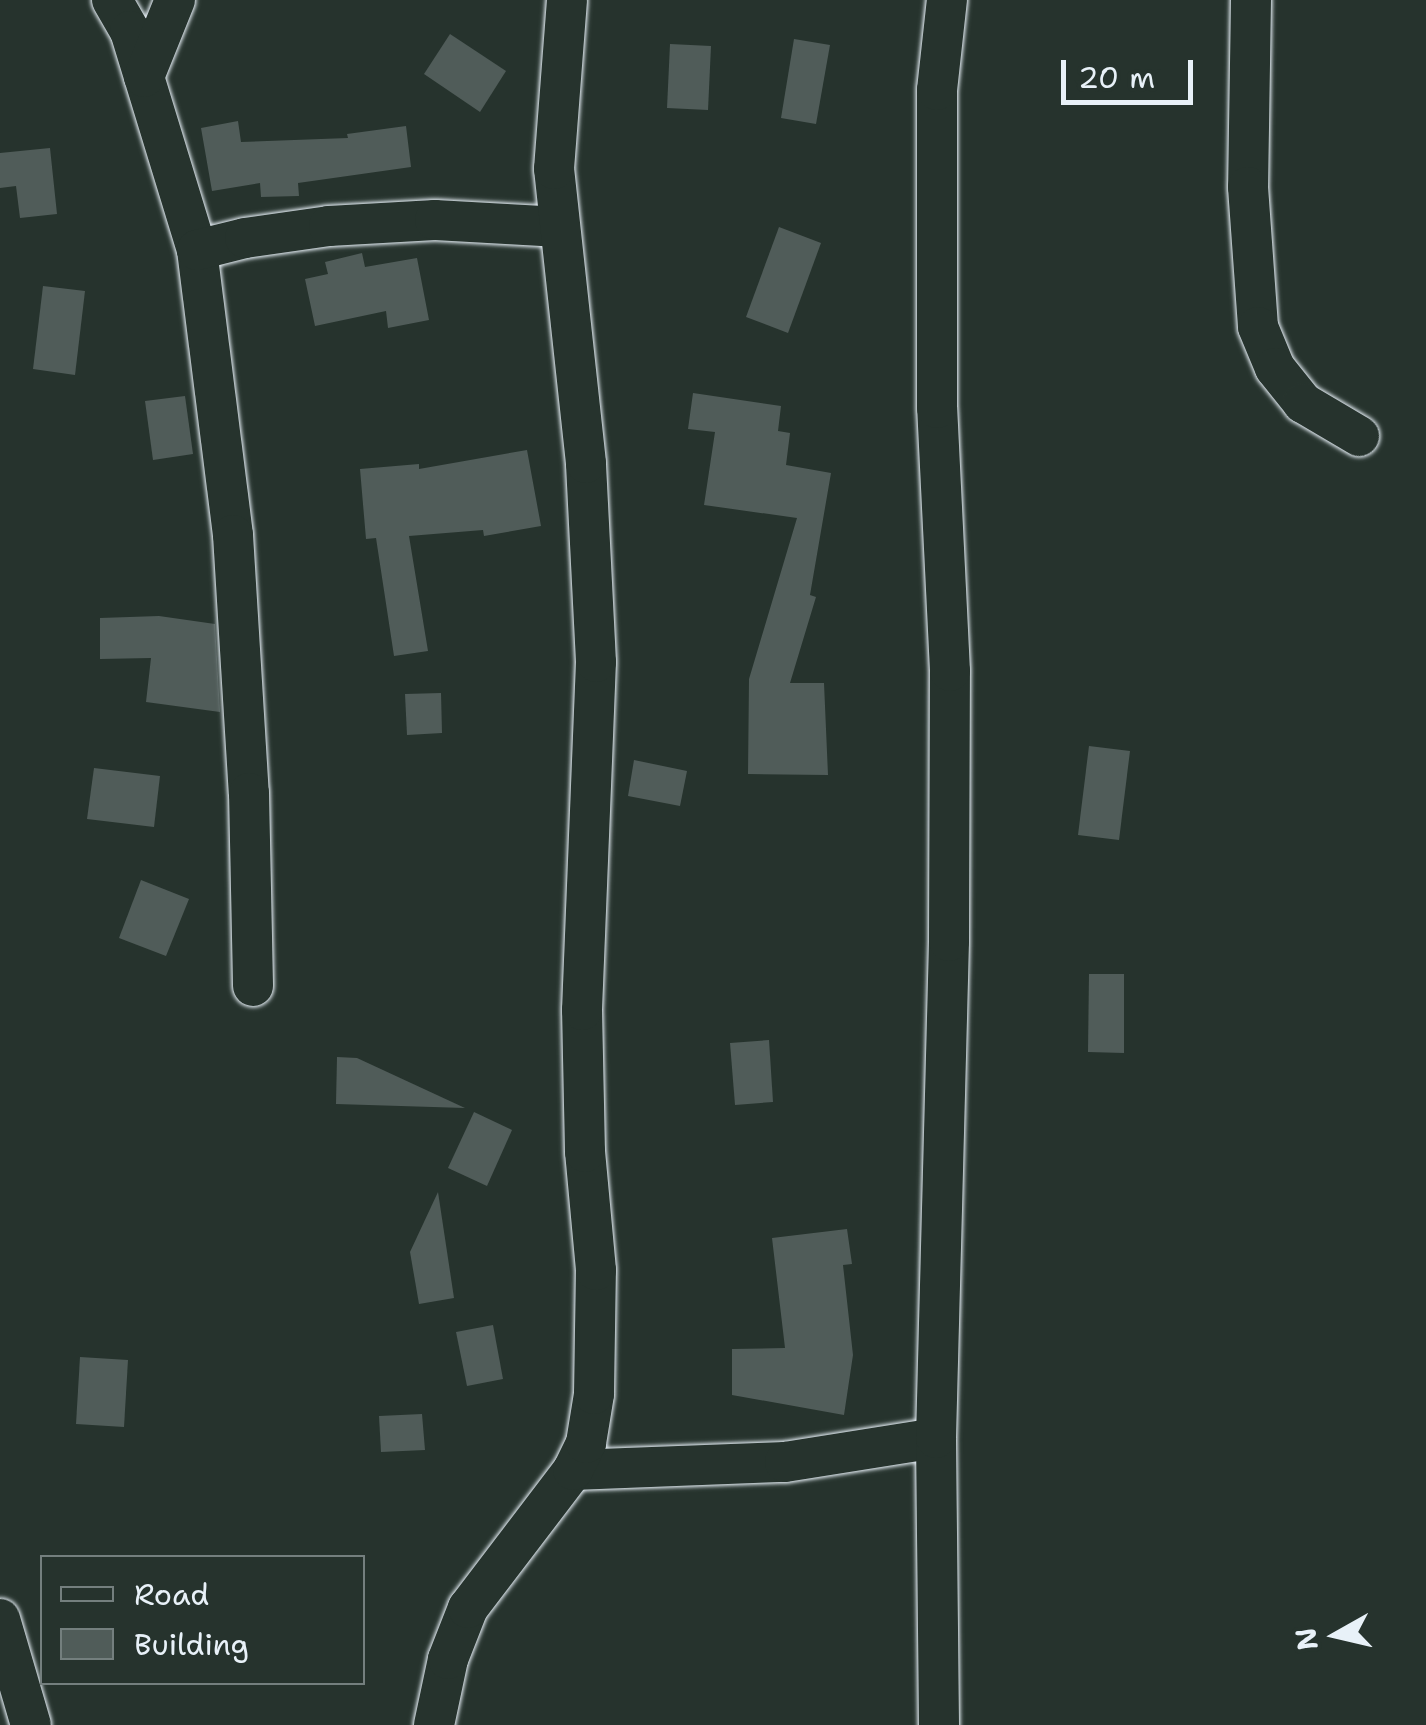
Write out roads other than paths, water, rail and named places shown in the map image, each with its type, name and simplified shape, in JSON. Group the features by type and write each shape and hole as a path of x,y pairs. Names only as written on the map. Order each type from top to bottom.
{"street":[{"path":"112,0 130,31 197,250 233,535 250,794 252,986"},
{"path":"144,76 176,0"},
{"path":"434,1725 448,1659 468,1608 573,1470 586,1442 594,1394 596,1270 585,1152 582,1010 596,662 586,463 554,169 567,0"},
{"path":"939,1725 936,1438 950,671 937,408 937,90 947,0"},
{"path":"1251,0 1248,186 1258,328 1275,368 1303,403 1359,436"},
{"path":"197,250 245,238 330,226 434,220 560,227"},
{"path":"573,1470 785,1462 936,1438"},
{"path":"0,1619 32,1725"}]}
